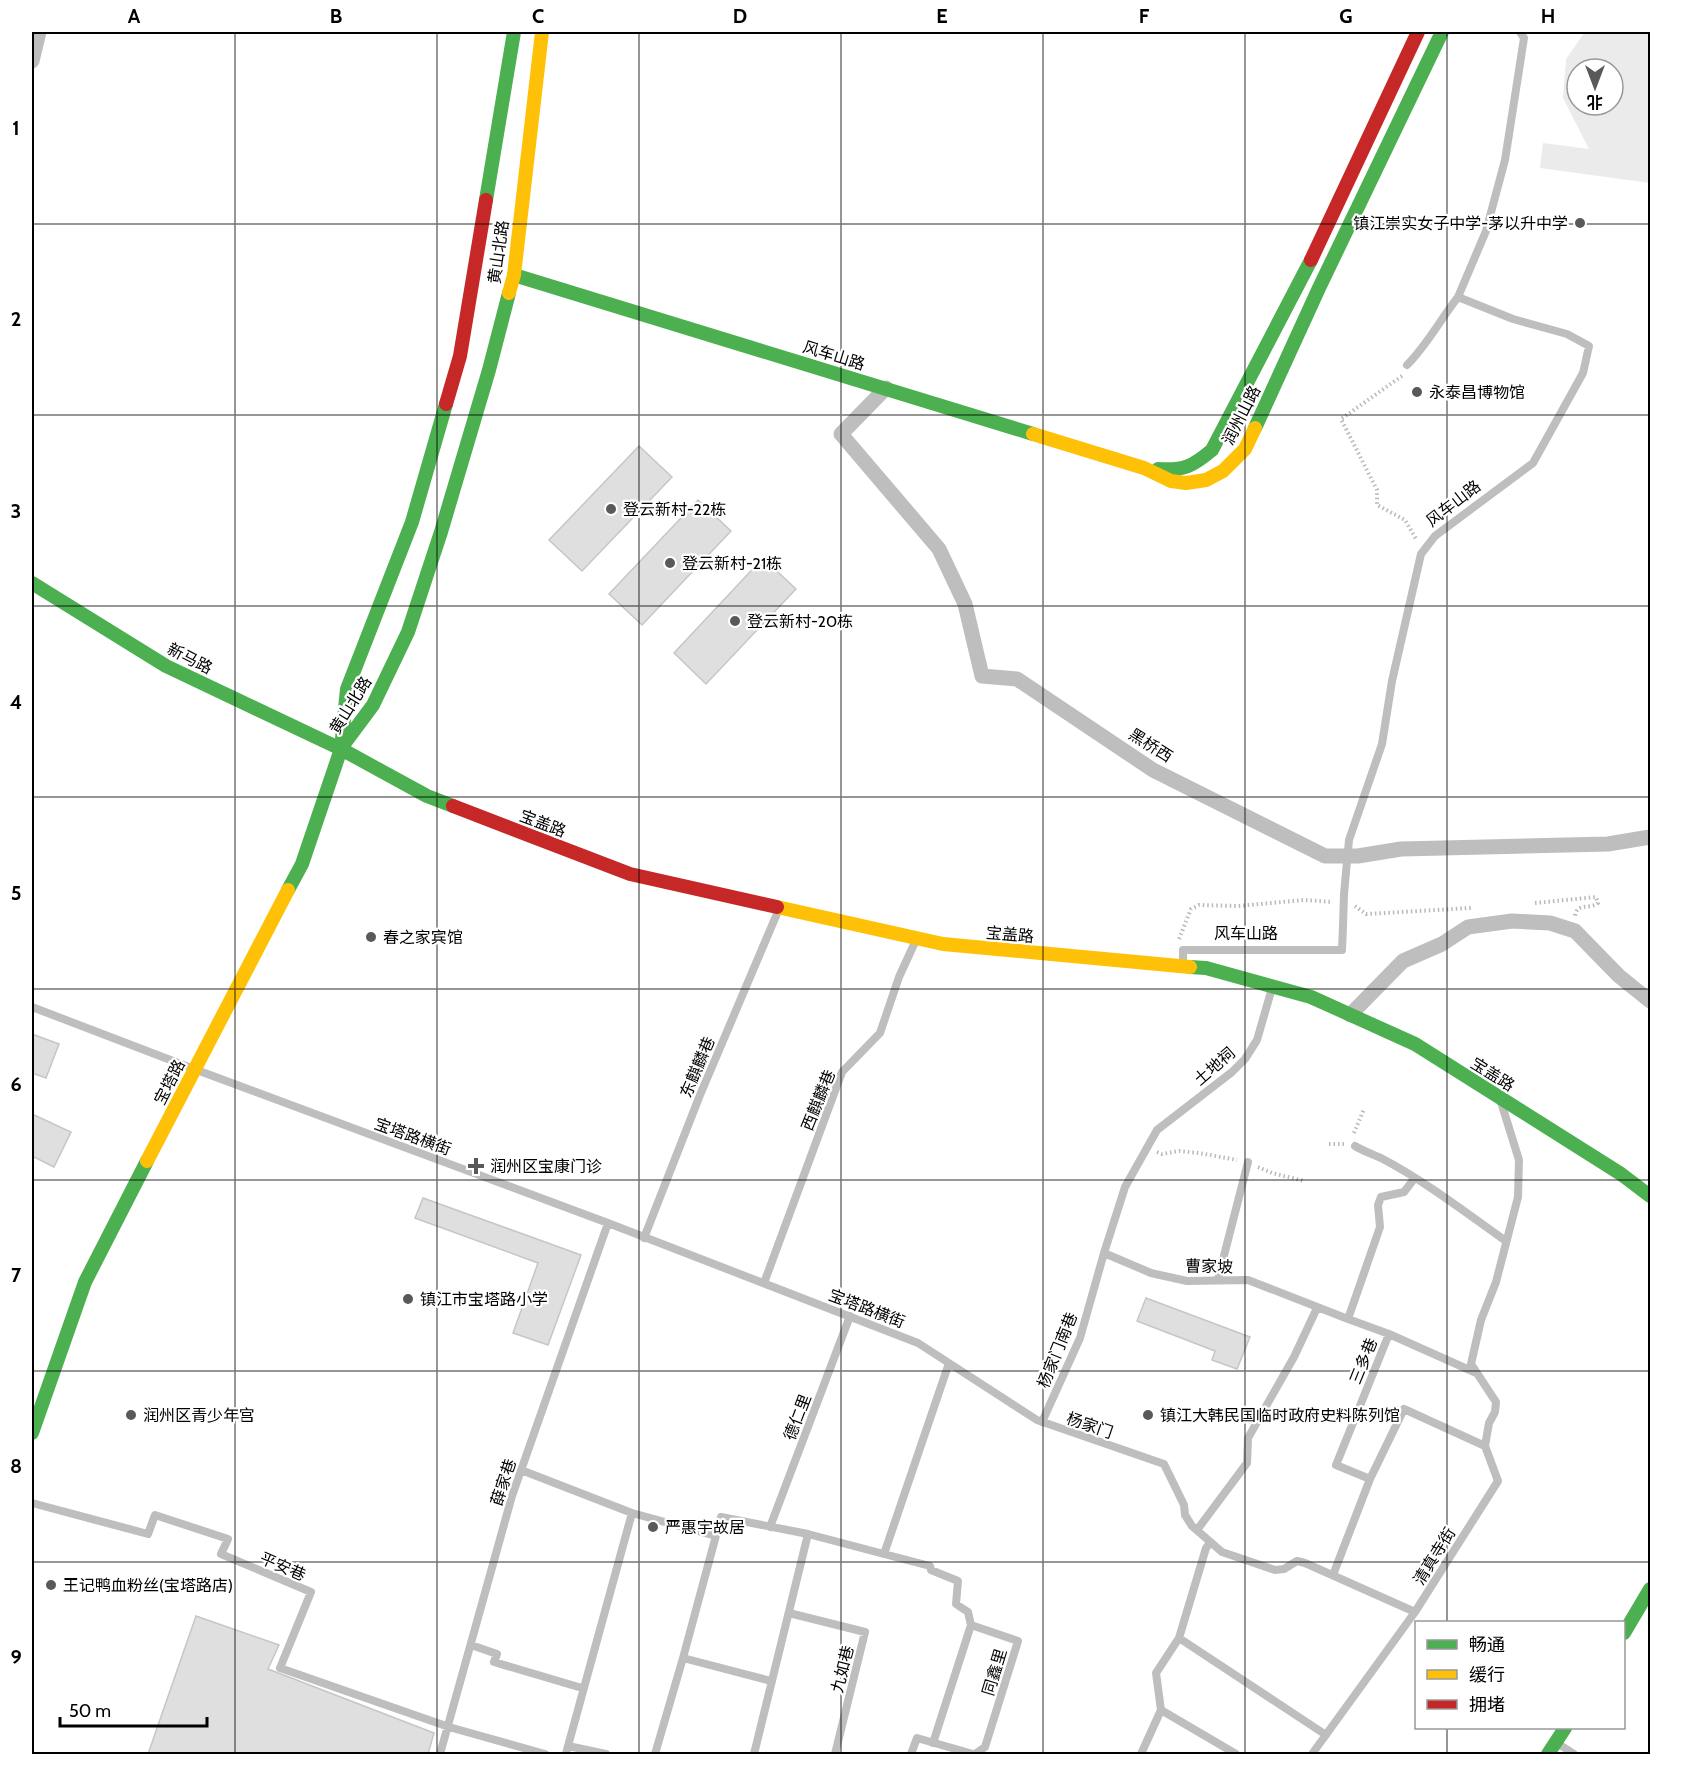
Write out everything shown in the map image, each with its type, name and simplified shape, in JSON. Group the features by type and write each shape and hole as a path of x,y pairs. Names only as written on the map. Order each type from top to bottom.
{"street":[{"path":"32,61 39,32"},
{"name":"黄山北路","path":"341,749 348,688 412,522 460,356 514,32"},
{"name":"黄山北路","path":"341,749 373,705 408,632 445,521 489,370 514,275 542,32"},
{"name":"润州山路","path":"1144,468 1178,471 1196,464 1212,450 1305,273 1418,32"},
{"name":"润州山路","path":"1144,468 1175,482 1197,483 1215,477 1232,465 1245,448 1442,32"},
{"name":"风车山路","path":"514,275 1144,468"},
{"name":"黑桥西","path":"886,388 841,434 939,549 965,604 982,676 1017,679 1153,770 1325,856 1347,856 1401,849 1608,844 1650,837"},
{"name":"新马路","path":"34,583 166,666 341,749"},
{"name":"宝盖路","path":"341,749 427,796 630,874 943,944 1206,968 1311,997 1415,1044 1650,1196"},
{"name":"宝塔路","path":"32,1433 86,1282 194,1070 303,864 341,749"},
{"path":"1350,1015 1403,961 1442,944 1468,927 1512,921 1550,923 1575,931 1619,976 1650,1001"},
{"path":"1625,1630 1650,1589"},
{"path":"1548,1755 1564,1729"}],"lane":[{"path":"1407,365 1422,350 1437,324 1458,297 1486,231 1505,160 1524,38 1520,32"},
{"name":"风车山路","path":"1184,950 1342,950 1349,840 1382,744 1392,681 1421,554 1435,536 1533,464 1583,373 1589,346 1567,334 1513,319 1458,297"},
{"name":"东麒麟巷","path":"644,1238 699,1095 780,908"},
{"name":"西麒麟巷","path":"764,1283 842,1072 879,1033 899,977 917,939"},
{"path":"1183,966 1184,950"},
{"name":"土地祠","path":"1104,1253 1125,1187 1157,1130 1232,1072 1245,1059 1257,1040 1272,986"},
{"name":"宝塔路横街","path":"32,1007 918,1342 949,1363"},
{"path":"1333,1575 1370,1479 1404,1409 1485,1446 1496,1402 1471,1364 1481,1320 1496,1282 1518,1197 1519,1160 1499,1097"},
{"path":"1355,1146 1380,1157 1506,1241"},
{"path":"1218,1279 1248,1162"},
{"path":"1348,1320 1380,1227 1378,1205 1381,1197 1404,1192 1414,1179"},
{"name":"薛家巷","path":"440,1755 512,1496 608,1223"},
{"name":"曹家坡","path":"1104,1253 1151,1273 1187,1281 1248,1280 1389,1334 1477,1375"},
{"name":"杨家门南巷","path":"1042,1422 1080,1338 1104,1253"},
{"path":"1197,1530 1247,1463 1248,1438 1294,1356 1317,1308"},
{"name":"德仁里","path":"770,1527 850,1316"},
{"name":"三多巷","path":"1370,1479 1336,1465 1389,1334"},
{"path":"884,1554 949,1363"},
{"name":"杨家门","path":"949,1363 1042,1422 1164,1464 1184,1505 1185,1515 1197,1530 1222,1552 1269,1569 1284,1569 1298,1561 1415,1612"},
{"name":"清真寺街","path":"1312,1755 1415,1612 1498,1480 1485,1446"},
{"path":"521,1470 632,1513 716,1536"},
{"name":"平安巷","path":"32,1503 148,1534 155,1515 228,1539 221,1554 311,1592 280,1668 448,1727"},
{"path":"606,1755 567,1750 582,1688 632,1513"},
{"path":"655,1755 721,1517 808,1534 930,1566 931,1570 958,1581 956,1604 968,1612 971,1625 933,1743"},
{"path":"754,1755 808,1534"},
{"path":"1140,1755 1161,1710 1156,1673 1179,1638 1206,1548 1210,1543"},
{"name":"九如巷","path":"789,1613 865,1632 835,1755"},
{"name":"同鑫里","path":"911,1755 917,1738 974,1755 985,1746 1018,1641 971,1625"},
{"path":"1179,1638 1326,1735"},
{"path":"471,1645 497,1654 494,1662 582,1688"},
{"path":"683,1658 771,1681"},
{"path":"1161,1710 1236,1755"},
{"path":"448,1727 545,1755"},
{"path":"1556,1742 1574,1755"}],"path":[{"path":"1407,365 1404,374 1341,419 1377,490 1377,505 1405,520 1419,545 1414,556 1419,562"},
{"path":"1527,904 1596,897 1598,903 1594,906 1580,907 1575,911 1573,922 1575,931"},
{"path":"1184,950 1178,942 1191,909 1199,905 1238,906 1304,900 1338,903"},
{"path":"1345,904 1353,905 1366,914 1481,907"},
{"path":"1351,1137 1364,1109"},
{"path":"1148,1148 1162,1154 1179,1151 1229,1157 1248,1162 1272,1173 1304,1181"}],"shaded area":[{"path":"1585,32 1650,32 1650,183 1540,168 1543,143 1589,149 1573,117 1625,117 1625,57 1567,57"},
{"path":"1565,72 1565,102 1563,98"}],"building":[{"name":"登云新村-22栋","path":"639,446 672,477 582,571 549,540"},
{"name":"登云新村-21栋","path":"698,500 731,531 642,625 609,594"},
{"name":"登云新村-20栋","path":"763,558 796,589 706,684 674,653"},
{"path":"32,1034 59,1044 46,1078 32,1073"},
{"path":"32,1114 71,1132 54,1167 32,1156"},
{"path":"423,1198 581,1255 548,1345 513,1333 538,1263 415,1218"},
{"path":"1146,1298 1250,1337 1237,1369 1212,1360 1215,1351 1137,1321"},
{"path":"196,1616 279,1645 268,1669 434,1733 428,1754 148,1754"}],"traffic: fast":[{"path":"486,200 514,32"},
{"path":"1255,428 1319,288 1442,32"},
{"path":"1158,469 1188,466 1212,450 1311,260"},
{"path":"514,275 1033,434"},
{"path":"341,748 373,705 408,632 441,532 489,370 509,293"},
{"path":"288,890 302,864 341,749 347,689 412,522 446,404"},
{"path":"32,583 166,666 341,749 427,796 453,806"},
{"path":"1190,967 1206,968 1311,997 1415,1044 1621,1174 1650,1196"},
{"path":"32,1433 85,1282 147,1161"},
{"path":"1625,1631 1650,1589"},
{"path":"1548,1754 1564,1729"}],"traffic: slow":[{"path":"509,293 514,275 542,32"},
{"path":"1033,434 1144,468 1171,481 1186,483 1206,480 1223,471 1245,449 1255,428"},
{"path":"147,1161 288,890"},
{"path":"777,907 943,944 1190,967"}],"traffic: jam":[{"path":"1311,260 1418,32"},
{"path":"446,404 460,356 486,200"},
{"path":"453,806 630,874 777,907"}],"place":[{"name":"镇江崇实女子中学-茅以升中学","path":"1580,223"},
{"name":"永泰昌博物馆","path":"1417,392"},
{"name":"登云新村-22栋","path":"611,509"},
{"name":"登云新村-21栋","path":"670,563"},
{"name":"登云新村-20栋","path":"735,621"},
{"name":"春之家宾馆","path":"371,937"},
{"name":"润州区宝康门诊","path":"476,1166"},
{"name":"镇江市宝塔路小学","path":"408,1299"},
{"name":"润州区青少年宫","path":"131,1415"},
{"name":"镇江大韩民国临时政府史料陈列馆","path":"1148,1415"},
{"name":"严惠宇故居","path":"653,1527"},
{"name":"王记鸭血粉丝(宝塔路店)","path":"51,1585"}]}
